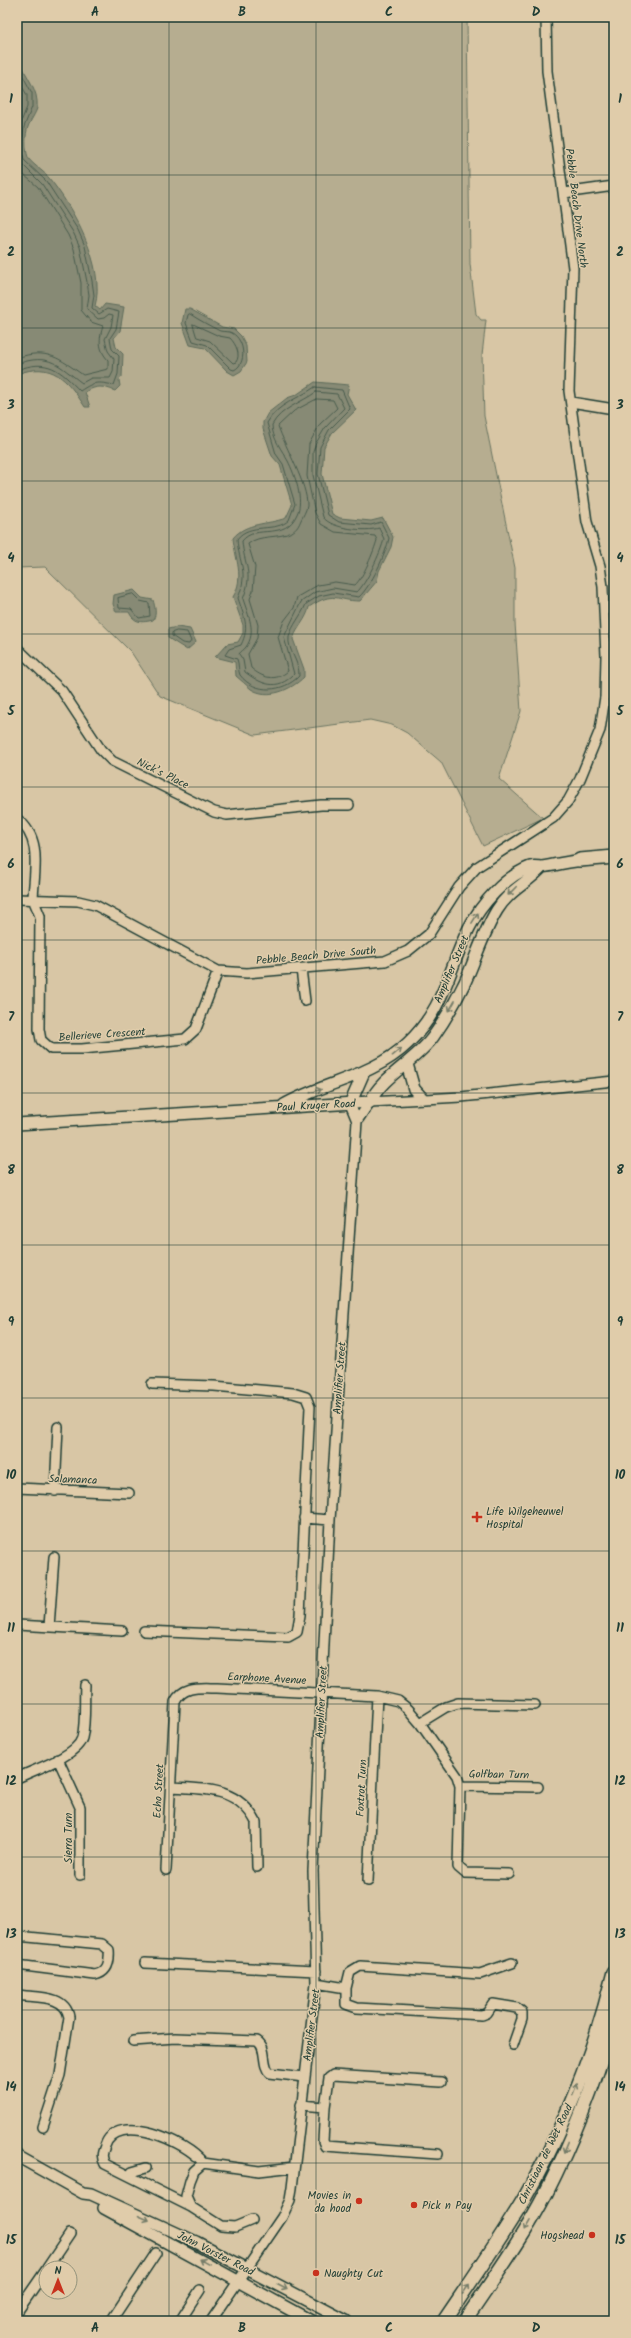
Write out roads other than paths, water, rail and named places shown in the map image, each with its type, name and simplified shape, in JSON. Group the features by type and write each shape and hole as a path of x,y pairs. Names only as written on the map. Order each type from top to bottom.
{"main road":[{"path":"580,860 612,860"},
{"name":"Christiaan de Wet Road","path":"444,2321 502,2234 540,2167 592,2045 614,1972"},
{"name":"Christiaan de Wet Road","path":"465,2321 523,2233 546,2193 592,2084 614,2018"}],"street":[{"name":"Pebble Beach Drive North","path":"546,17 547,71 573,268 569,377 571,402"},
{"path":"564,193 614,186"},
{"path":"571,402 614,409"},
{"name":"Pebble Beach Drive South","path":"17,899 78,901 95,905 218,971 248,973 375,964 408,951 432,931 459,887 477,867 553,818 568,801 580,779 600,730 606,685 602,575 587,522 571,402"},
{"name":"Nick’s Place","path":"17,648 62,691 101,750 112,761 214,812 226,816 238,816 306,806 349,805"},
{"path":"17,819 27,826 34,841 34,899"},
{"name":"Amplifier Street","path":"280,1106 305,1094 332,1086 364,1072 390,1057 408,1043 423,1026 442,996 469,928 489,899 516,876 531,867 542,867 580,860"},
{"name":"Amplifier Street","path":"357,1121 381,1086 407,1064 432,1039 444,1021 465,982 482,940 497,910 512,890 536,874 542,867"},
{"name":"Bellerieve Crescent","path":"34,899 40,916 39,1029 41,1040 51,1049 82,1049 185,1039 196,1029 218,971"},
{"path":"301,969 305,1001"},
{"path":"407,1064 414,1089 422,1098"},
{"path":"350,1104 364,1072"},
{"name":"Paul Kruger Road","path":"17,1124 280,1106 350,1104 422,1098 461,1097 614,1081"},
{"name":"Amplifier Street","path":"211,2321 248,2269 289,2205 316,1983 313,1871 321,1694 330,1520 357,1121 350,1104"},
{"path":"144,1631 294,1635 298,1628 300,1615 310,1408 306,1397 292,1393 222,1387 152,1384"},
{"path":"55,1490 58,1427"},
{"name":"Salamanca","path":"17,1488 129,1493"},
{"path":"304,1518 330,1520"},
{"path":"49,1627 54,1557"},
{"path":"17,1625 122,1630"},
{"path":"17,1778 58,1759 76,1747 82,1738 84,1685"},
{"name":"Earphone Avenue","path":"174,1713 178,1696 183,1691 192,1688 377,1696 402,1704 420,1723 454,1770 460,1786 458,1867 465,1873 509,1874"},
{"name":"Foxtrot Turn","path":"368,1881 377,1696"},
{"path":"420,1723 446,1707 458,1703 535,1705"},
{"name":"Echo Street","path":"166,1870 174,1713"},
{"name":"Sierra Turn","path":"58,1759 80,1807 80,1875"},
{"name":"Golfban Turn","path":"460,1786 538,1787"},
{"path":"171,1787 220,1791 238,1801 256,1822 257,1867"},
{"path":"17,1936 102,1944 109,1950 109,1958 106,1969 103,1973 95,1975 17,1965"},
{"path":"145,1963 316,1971"},
{"path":"512,1963 480,1974 360,1966 350,1972 346,1988 346,2004 357,2008 482,2015 487,2013 494,2004 517,2008 522,2012 522,2019 513,2045"},
{"path":"316,1983 346,1988"},
{"path":"17,1995 59,2002 68,2009 69,2017 60,2075 43,2127"},
{"path":"133,2041 175,2038 257,2041 262,2045 265,2066 270,2073 304,2077"},
{"path":"438,2154 325,2146 323,2141 325,2107 330,2078 333,2075 441,2082"},
{"path":"301,2105 325,2107"},
{"path":"252,2220 235,2226 221,2226 191,2207 105,2164 102,2156 106,2140 119,2131 141,2130 173,2141 197,2155 203,2162 259,2171 294,2167"},
{"name":"John Vorster Road","path":"17,2156 83,2192 91,2194 160,2224 346,2321"},
{"path":"191,2207 186,2196 190,2181 194,2171 203,2162"},
{"path":"130,2176 132,2172 146,2168"},
{"name":"John Vorster Road","path":"83,2192 89,2199 311,2321"},
{"path":"53,2260 70,2234"},
{"path":"114,2320 156,2253"},
{"path":"17,2312 38,2282"},
{"path":"180,2321 200,2290"}],"water":[{"path":"17,61 20,61 32,84 37,101 37,108 26,134 28,157 31,162 47,176 58,190 77,221 85,238 92,256 96,274 97,290 95,306 100,310 105,304 124,307 120,331 114,338 116,347 123,354 122,377 119,380 120,386 115,391 100,387 93,388 85,392 90,407 85,407 72,388 65,381 49,371 29,371 17,374"},
{"path":"185,309 190,309 222,327 234,329 241,336 246,346 247,362 241,371 234,375 227,371 205,348 190,345 182,323"},
{"path":"315,382 349,385 347,394 356,410 332,433 324,447 322,474 332,514 340,518 371,521 383,518 393,537 391,547 379,571 377,581 360,601 330,598 324,599 309,607 293,639 304,669 304,677 293,686 279,692 265,694 251,689 236,676 235,662 215,657 227,644 238,642 243,633 243,625 233,597 237,590 239,575 233,538 238,533 250,526 286,518 292,505 280,465 272,456 263,429 263,422 268,413 287,398 296,395"},
{"path":"134,590 142,598 153,600 155,613 153,620 145,622 139,621 133,618 129,612 116,612 113,604 114,595"},
{"path":"177,627 190,629 196,642 187,650 168,638 168,629"}],"place":[{"name":"Life Wilgeheuwel Hospital","path":"477,1517"},
{"name":"Movies in da hood","path":"359,2201"},
{"name":"Pick n Pay","path":"414,2205"},
{"name":"Hogshead","path":"592,2235"},
{"name":"Naughty Cut","path":"316,2273"}]}
